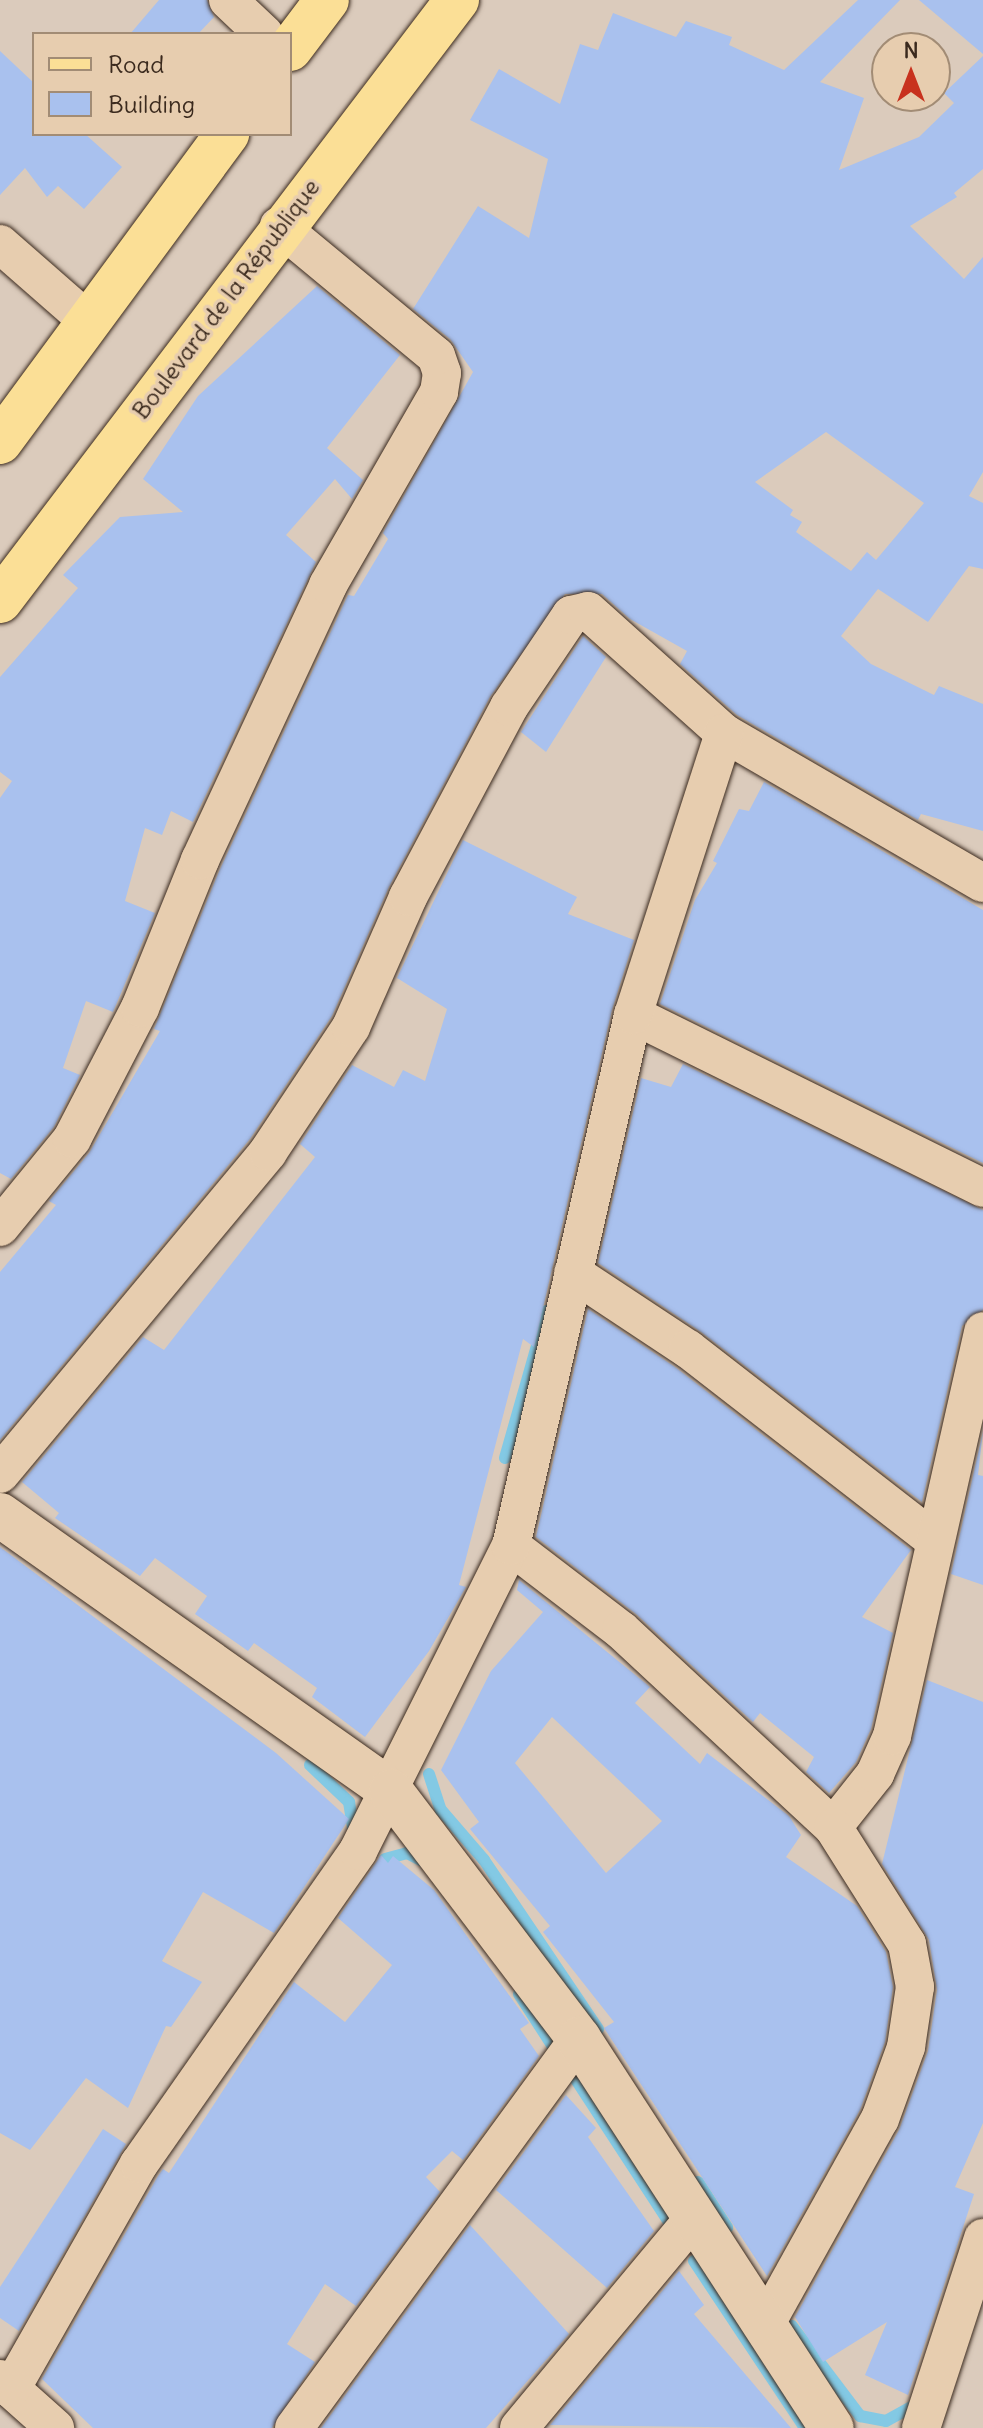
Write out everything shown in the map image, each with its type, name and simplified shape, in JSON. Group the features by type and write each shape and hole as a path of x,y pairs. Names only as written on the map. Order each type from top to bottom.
{"main road":[{"path":"292,46 327,0"},
{"name":"Boulevard de la République","path":"0,601 279,226 457,0"},
{"path":"0,442 226,136"}],"street":[{"path":"228,0 262,32"},
{"path":"0,1227 72,1139 140,1008 200,860 328,585 439,392 442,373 436,356 279,226"},
{"path":"0,244 89,322"},
{"path":"0,1474 268,1152 351,1027 408,897 502,720 571,615 588,611 724,733 983,883"},
{"path":"55,2428 5,2384 139,2164 358,1851 391,1791 511,1546 633,1015 724,733"},
{"path":"633,1015 983,1188"},
{"path":"573,1273 688,1349 932,1538"},
{"path":"833,1827 875,1774 892,1736 932,1538 983,1331"},
{"path":"0,1515 391,1791 579,2039 692,2220 832,2428"},
{"path":"511,1546 621,1630 833,1827 907,1944 915,1987 906,2047 880,2119 764,2327"},
{"path":"294,2428 579,2039"},
{"path":"519,2428 692,2220"},
{"path":"921,2428 983,2238"}],"building":[{"path":"159,0 207,0 214,17 200,32 132,32"},
{"path":"858,0 900,0 820,82 864,98 839,170 919,137 945,112 951,112 954,103 951,100 951,86 983,56 983,169 954,193 957,197 910,226 964,279 983,257 983,472 969,496 983,503 983,569 969,566 928,622 878,589 841,636 871,664 934,695 939,686 983,704 983,831 921,814 918,820 737,715 680,664 687,651 630,619 602,594 565,594 490,697 389,887 332,1016 250,1139 0,1440 0,1272 56,1205 49,1201 89,1153 160,1031 154,1029 220,869 348,595 354,596 388,539 383,533 473,372 450,339 413,309 478,206 529,238 548,159 470,120 499,69 560,104 580,44 598,50 613,13 676,37 686,21 732,37 729,45 784,70","holes":["826,432 924,503 876,560 867,552 851,571 796,532 802,522 790,515 793,510 755,482"]},
{"path":"919,0 983,0 983,54"},
{"path":"0,51 32,81 32,136 87,136 122,167 84,209 58,186 47,197 25,168 0,195"},
{"path":"317,286 400,355 327,448 363,480 352,499 335,479 286,535 316,562 193,822 171,811 162,835 145,828 125,901 155,913 113,1012 86,1001 63,1068 80,1075 54,1127 11,1179 0,1173 0,798 12,781 0,772 0,677 78,588 63,575 120,517 183,512 143,479 198,396"},
{"path":"583,636 606,657 546,752 521,732"},
{"path":"764,782 983,910 983,1163 660,1004 695,900 717,863 713,861 739,809 749,811"},
{"path":"463,840 577,897 568,914 634,940 612,1010 534,1347 523,1339 459,1585 466,1587 429,1651 365,1737 312,1697 317,1688 254,1643 248,1651 195,1614 207,1596 155,1558 140,1576 55,1518 59,1513 22,1482 143,1337 164,1350 315,1157 300,1144 352,1065 394,1087 403,1070 425,1081 447,1009 397,978"},
{"path":"683,1064 983,1210 983,1310 962,1326 922,1502 701,1332 598,1263 641,1078 671,1087"},
{"path":"588,1309 675,1367 911,1550 862,1617 893,1633 871,1729 856,1762 829,1793 806,1772 814,1757 760,1713 753,1722 636,1614 536,1537"},
{"path":"983,1431 978,1475 983,1476 983,1585 951,1574"},
{"path":"0,1547 276,1753 349,1819 274,1933 203,1892 162,1961 202,1982 171,2027 166,2026 128,2108 86,2078 30,2150 0,2133"},
{"path":"519,1580 650,1687 635,1703 700,1764 707,1753 789,1816 801,1835 786,1857 857,1906 886,1952 893,1987 885,2042 860,2110 767,2276 604,2028 614,2022 543,1932 550,1926 470,1829 479,1822 441,1770 491,1671 543,1612 517,1590","holes":["552,1717 662,1821 606,1873 515,1763"]},
{"path":"927,1680 983,1702 983,2123 955,2187 974,2194 908,2395 865,2375 887,2322 823,2362 795,2317 899,2130 928,2051 937,1990 929,1940 882,1864"},
{"path":"381,1855 388,1863 393,1856 434,1890 529,2023 520,2029 539,2056 463,2160 452,2151 426,2177 440,2192 356,2306 325,2284 287,2344 315,2362 272,2428 93,2428 42,2379 158,2176 163,2169 169,2173 294,1982 345,2022 392,1965 338,1918"},
{"path":"566,2095 596,2128 588,2137 654,2231 607,2288 496,2190"},
{"path":"103,2129 126,2144 19,2331 0,2318 0,2287"},
{"path":"470,2225 569,2334 486,2428 321,2428"},
{"path":"679,2271 704,2305 694,2314 791,2428 550,2425"}],"waterway":[{"path":"505,1458 547,1311"},
{"path":"310,1765 349,1802 354,1832"},
{"path":"429,1774 441,1810 484,1860 598,2029"},
{"path":"385,1859 407,1853 425,1862"},
{"path":"519,1994 552,2045"},
{"path":"575,2078 669,2222"},
{"path":"698,2182 727,2227"},
{"path":"694,2261 805,2428"},
{"path":"792,2326 860,2416 886,2421 913,2406"}]}
